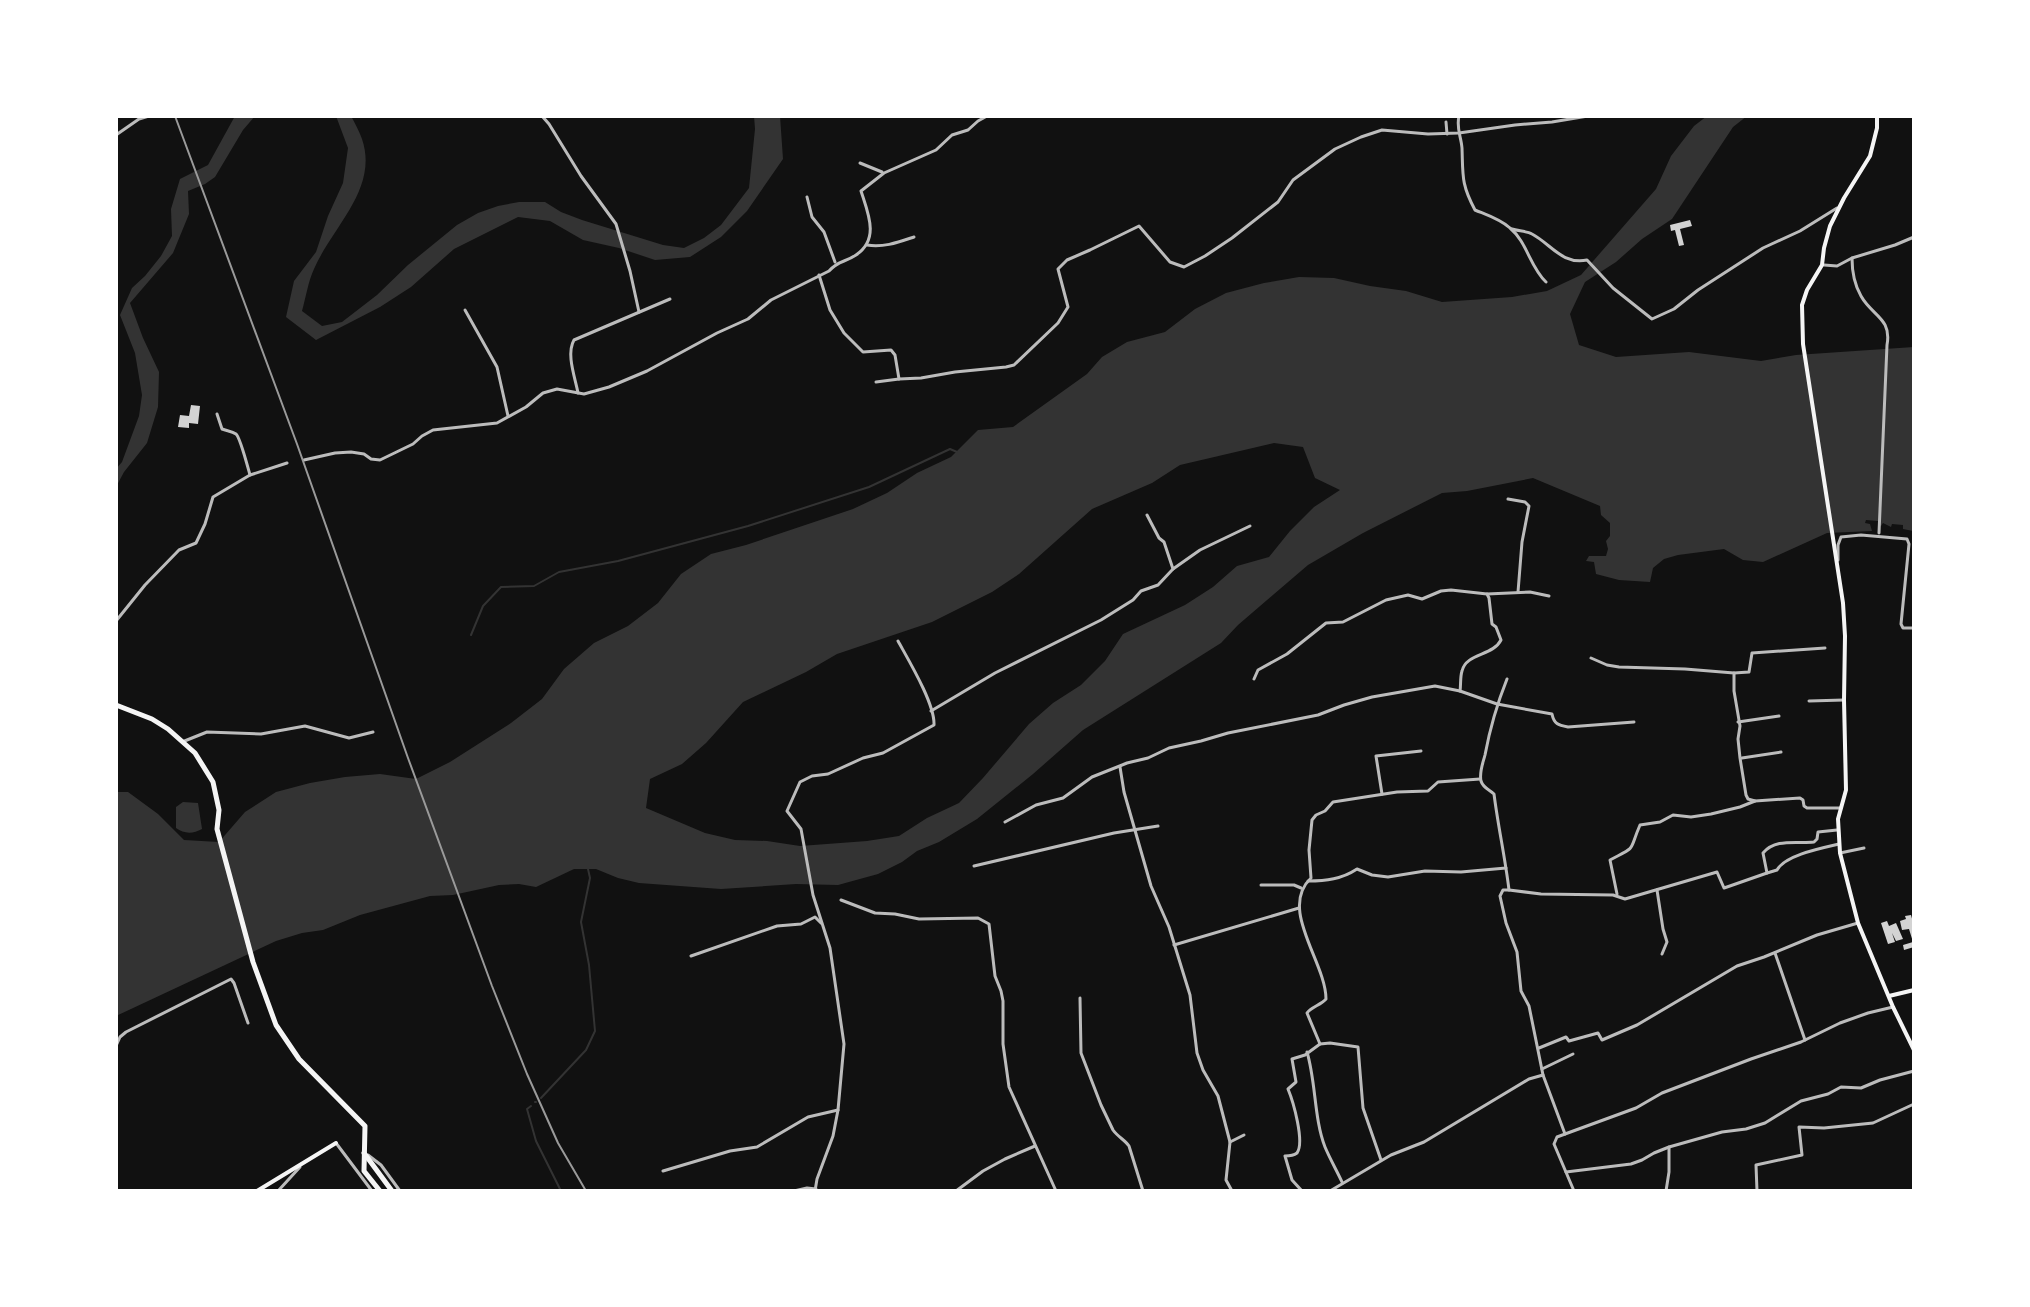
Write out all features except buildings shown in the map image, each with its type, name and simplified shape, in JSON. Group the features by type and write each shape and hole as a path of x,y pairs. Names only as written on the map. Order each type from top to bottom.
{"highway":[{"path":"116,705 168,729 195,753 213,782 219,810 217,829 253,962 276,1025 299,1059 365,1126 364,1171 380,1191"},
{"path":"364,1152 392,1191"}],"main road":[{"path":"1877,116 1870,156 1830,226 1822,265 1802,305 1803,344 1845,620 1846,790 1838,816 1840,853 1858,923 1914,1050"},
{"path":"1888,996 1914,990"},
{"path":"257,1191 336,1143"}],"street":[{"path":"116,135 149,116"},
{"path":"542,116 616,224 639,312"},
{"path":"304,460 351,452 380,460 433,430 497,423 526,407 543,393 564,389 584,394 647,371 748,319 771,300 829,271 835,263 859,253 867,244 871,228 861,191 884,173 936,150 952,135 968,130 987,116"},
{"path":"1459,116 1456,125 1462,144 1461,173 1465,192 1475,210 1512,229 1533,234 1551,249 1576,262 1587,260 1613,288 1652,319 1674,309 1763,248 1800,231 1840,206"},
{"path":"876,382 1014,365 1058,323 1068,307 1058,269 1067,260 1139,226 1170,262 1184,267 1232,238 1278,202 1293,180 1335,149 1382,130 1447,134 1588,116"},
{"path":"1446,122 1447,134"},
{"path":"860,163 884,173"},
{"path":"807,197 812,217 824,232 835,263"},
{"path":"1512,229 1538,274 1546,282"},
{"path":"867,244 892,244 914,237"},
{"path":"1822,265 1837,266 1914,237"},
{"path":"1852,258 1853,274 1860,294 1869,309 1883,318 1889,335 1879,533"},
{"path":"819,275 830,310 844,333 863,352 891,350 895,355 899,379"},
{"path":"578,393 571,344 576,337 670,299"},
{"path":"465,310 497,367 508,416"},
{"path":"217,414 222,429 236,434 240,439 250,475"},
{"path":"116,621 179,550 196,543 213,497 250,475 287,463"},
{"path":"1508,499 1525,502 1529,506 1518,592"},
{"path":"1147,515 1164,542 1173,569"},
{"path":"931,711 995,673 1101,620 1133,600 1141,591 1158,585 1173,569 1200,550 1250,526"},
{"path":"1837,567 1841,537 1873,535 1907,539 1901,620 1903,628 1914,628"},
{"path":"1254,679 1258,670 1287,654 1326,623 1343,622 1386,600 1408,595 1422,599 1451,590 1487,594 1530,592 1549,596"},
{"path":"1460,691 1466,663 1500,644 1501,637 1490,619 1487,594"},
{"path":"794,1191 815,1190 833,1136 844,1044 830,948 813,895 803,836 787,811 800,782 883,753 934,725 918,678 898,641"},
{"path":"1591,658 1619,667 1734,673 1749,672 1751,654 1755,652 1825,648"},
{"path":"1734,673 1746,795 1755,801"},
{"path":"1507,679 1487,739 1480,779 1483,786 1494,794 1509,890"},
{"path":"1005,822 1036,805 1063,798 1092,777 1169,748 1318,715 1358,700 1430,686 1460,691 1497,704 1552,714 1554,721 1568,727 1634,722"},
{"path":"1809,701 1844,700"},
{"path":"1738,722 1779,716"},
{"path":"182,742 207,732 261,734 305,726 349,738 373,732"},
{"path":"1382,794 1376,756 1421,751"},
{"path":"1740,758 1781,752"},
{"path":"1120,766 1124,792 1151,886 1169,927 1190,995 1197,1053 1218,1096 1230,1142 1226,1180 1232,1191"},
{"path":"1320,1044 1307,1013 1326,999 1326,988 1303,928 1299,908 1300,892 1311,878 1309,850 1312,820 1333,802 1428,791 1438,782 1480,779"},
{"path":"1617,895 1610,860 1634,846 1640,825 1660,822 1673,815 1691,817 1711,814 1755,801 1800,798 1807,808 1841,808"},
{"path":"974,866 1114,833 1158,826"},
{"path":"1767,873 1763,853 1771,845 1814,842 1818,832 1837,830"},
{"path":"1565,1134 1542,1072 1529,1006 1521,991 1517,952 1500,896 1503,890 1617,895 1628,899 1717,872 1724,888 1777,870 1783,861 1839,844"},
{"path":"1840,853 1864,848"},
{"path":"1308,881 1326,881 1357,869 1388,877 1425,871 1506,868"},
{"path":"1261,885 1294,885 1302,888"},
{"path":"1657,890 1667,942 1662,954"},
{"path":"841,900 875,913 919,919 978,918 989,924 995,976 1001,991 1003,1044 1009,1087 1056,1191"},
{"path":"1174,945 1299,908"},
{"path":"691,956 777,926 801,924 815,917 821,923"},
{"path":"1539,1048 1566,1037 1569,1041 1598,1033 1602,1040 1637,1025 1730,969 1817,935 1858,923"},
{"path":"1775,952 1805,1040"},
{"path":"116,1046 126,1032 231,979 248,1023"},
{"path":"1080,998 1081,1053 1113,1130 1129,1146 1143,1191"},
{"path":"1574,1191 1554,1144 1557,1137 1636,1108 1662,1093 1805,1040 1840,1023 1893,1007"},
{"path":"1302,1191 1292,1180 1285,1156 1293,1156 1298,1151 1300,1138 1288,1089 1296,1082 1292,1059 1320,1044 1358,1047 1363,1108 1381,1160"},
{"path":"1307,1052 1324,1145 1342,1182"},
{"path":"1330,1191 1381,1160 1424,1142 1573,1054"},
{"path":"1566,1172 1631,1164 1669,1147 1765,1123 1801,1101 1841,1087 1861,1088 1914,1071"},
{"path":"1757,1191 1756,1165 1802,1155 1799,1127 1831,1128 1873,1123 1914,1104"},
{"path":"663,1171 730,1151 757,1147 808,1117 838,1110"},
{"path":"1230,1142 1244,1135"},
{"path":"336,1143 372,1191"},
{"path":"956,1191 983,1171 1035,1146"},
{"path":"1666,1191 1669,1147"},
{"path":"364,1152 381,1165 400,1191"},
{"path":"278,1191 302,1164"}],"shaded area":[{"path":"235,116 255,116 215,177 188,191 189,214 173,253 130,303 159,372 158,407 147,443 116,487 116,469 122,462 139,416 142,395 135,353 120,315 132,288 161,256 172,236 171,209 180,179 208,165"},
{"path":"336,116 351,116 362,139 366,157 359,191 322,253 309,284 302,311 322,326 342,322 457,225 478,213 519,202 545,202 582,220 663,245 684,248 721,225 749,188 754,116 780,116 783,159 747,211 721,237 690,257 655,260 583,240 550,221 518,217 454,249 411,287 316,340 286,317 294,281 316,252 343,183 348,148"},
{"path":"1707,116 1747,116 1733,127 1672,219 1585,282 1570,314 1579,345 1616,357 1689,352 1761,361 1796,355 1914,347 1913,531 1903,529 1903,525 1892,524 1891,527 1883,523 1881,526 1878,521 1866,520 1872,531 1827,533 1763,562 1743,560 1724,549 1664,559 1653,568 1650,582 1619,580 1596,574 1594,562 1586,561 1589,556 1606,556 1608,549 1606,541 1610,536 1610,523 1601,515 1600,506 1533,478 1442,493 1308,565 1221,643 1083,730 977,819 878,874 838,885 796,884 721,889 639,883 596,869 574,869 536,887 499,885 453,895 430,896 360,915 323,930 276,941 116,1016 116,792 128,792 158,814 184,840 219,842 245,812 276,792 345,777 380,774 416,779 450,762 511,723 542,699 564,669 594,643 628,626 658,603 681,574 711,554 853,509 887,493 917,473 951,457 978,430 1013,427 1087,374 1102,357 1127,342 1165,332 1195,309 1226,293 1299,277 1334,278 1406,291 1442,302 1547,291 1581,275 1656,189 1671,156 1694,126","holes":["1274,443 1303,447 1315,478 1340,490 1314,507 1269,557 1237,566 1213,587 1185,605 1123,634 1105,661 1081,685 1053,703 1029,724 959,803 899,836 800,846 735,840 705,833 646,808 650,779 682,764 743,702 837,654 932,622 992,592 1019,574 1092,509 1152,483 1180,465"]},
{"path":"183,802 198,803 202,829 189,833 176,828 176,807"}],"waterway":[{"path":"471,635 483,606 501,587 534,586 559,572 618,561 748,526 869,487 950,449 957,452"},
{"path":"541,1098 586,1050 595,1031 589,965 581,922 590,878 588,869"},
{"path":"531,1106 527,1109 536,1141 561,1191"}],"railway":[{"path":"175,116 492,986 558,1143 586,1191"}]}
